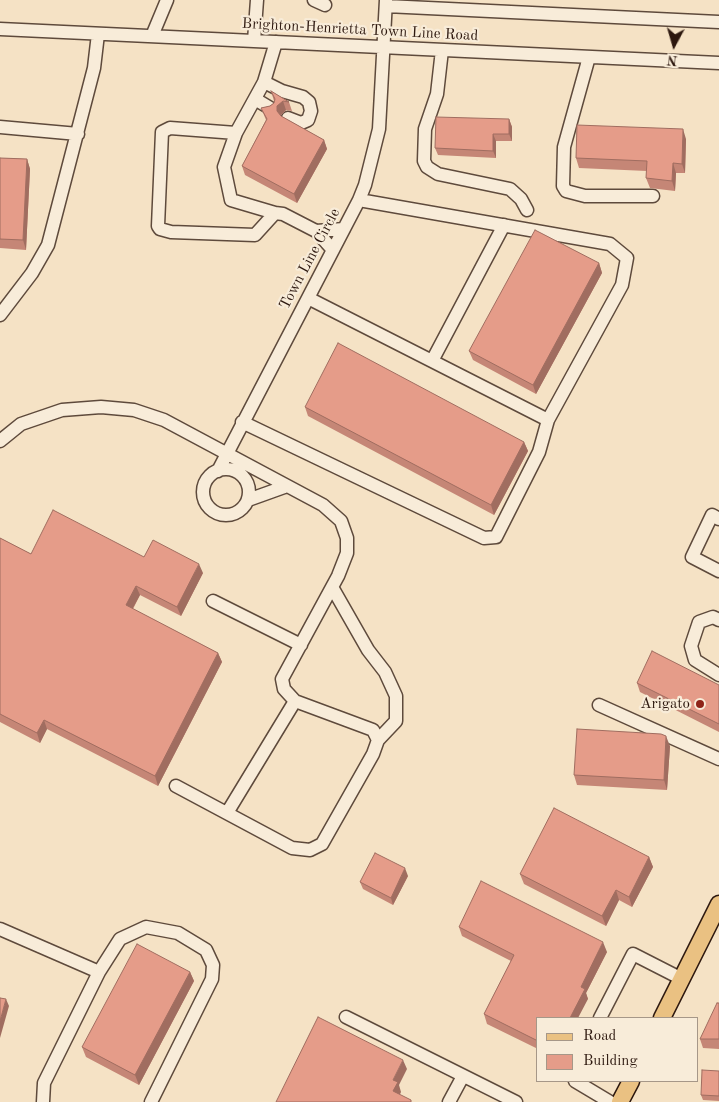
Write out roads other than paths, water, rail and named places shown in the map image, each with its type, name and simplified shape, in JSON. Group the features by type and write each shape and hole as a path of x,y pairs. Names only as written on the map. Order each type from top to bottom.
{"main road":[{"path":"663,1017 719,904"},
{"path":"620,1102 630,1082"}],"street":[{"path":"152,36 167,0"},
{"path":"254,41 258,0"},
{"path":"386,3 719,22"},
{"name":"Town Line Circle","path":"248,500 245,506 233,515 225,516 210,510 205,504 203,488 206,481 218,470 359,200 375,151 379,130 386,3"},
{"name":"Brighton-Henrietta Town Line Road","path":"0,29 719,63"},
{"path":"0,314 32,273 48,246 94,68 98,34"},
{"path":"276,42 264,82 236,133 224,167 231,200 290,217 316,231 333,250"},
{"path":"442,50 437,94 425,129 424,161 427,167 438,174 510,189 521,199 527,210"},
{"path":"589,57 565,140 561,181 563,186 566,191 585,196 652,196"},
{"path":"264,82 282,91 303,97 309,102 311,111 308,120 301,123 288,118"},
{"path":"255,98 270,108"},
{"path":"0,128 78,134"},
{"path":"236,133 170,128 162,132 158,226 160,229 171,232 255,235 274,213"},
{"path":"242,422 484,538 496,537 539,452 548,420 622,285 627,258 610,244 359,200"},
{"path":"432,361 504,225"},
{"path":"316,231 344,229"},
{"path":"308,298 548,420"},
{"path":"0,441 22,424 62,410 101,407 134,410 164,420 323,505 340,521 348,538 347,553 332,587 282,679 284,689 295,701 373,730 378,740"},
{"path":"218,470 232,470 245,478 248,485 248,500 287,486"},
{"path":"719,519 712,515 692,557 719,571"},
{"path":"176,786 292,848 310,850 322,844 374,754 378,740 396,721 396,696 385,672 368,650 332,587"},
{"path":"213,602 301,645"},
{"path":"719,620 713,617 699,622 691,646 695,660 719,675"},
{"path":"227,813 295,701"},
{"path":"599,705 719,759"},
{"path":"43,1102 44,1083 99,972 120,939 146,927 178,933 206,950 214,965 212,979 151,1102"},
{"path":"0,929 99,972"},
{"path":"601,1017 633,954 682,979"},
{"path":"346,1017 463,1076 501,1099 516,1102"},
{"path":"449,1102 463,1076"},
{"path":"576,1082 610,1102"}],"place":[{"name":"Arigato","path":"700,704"}]}
